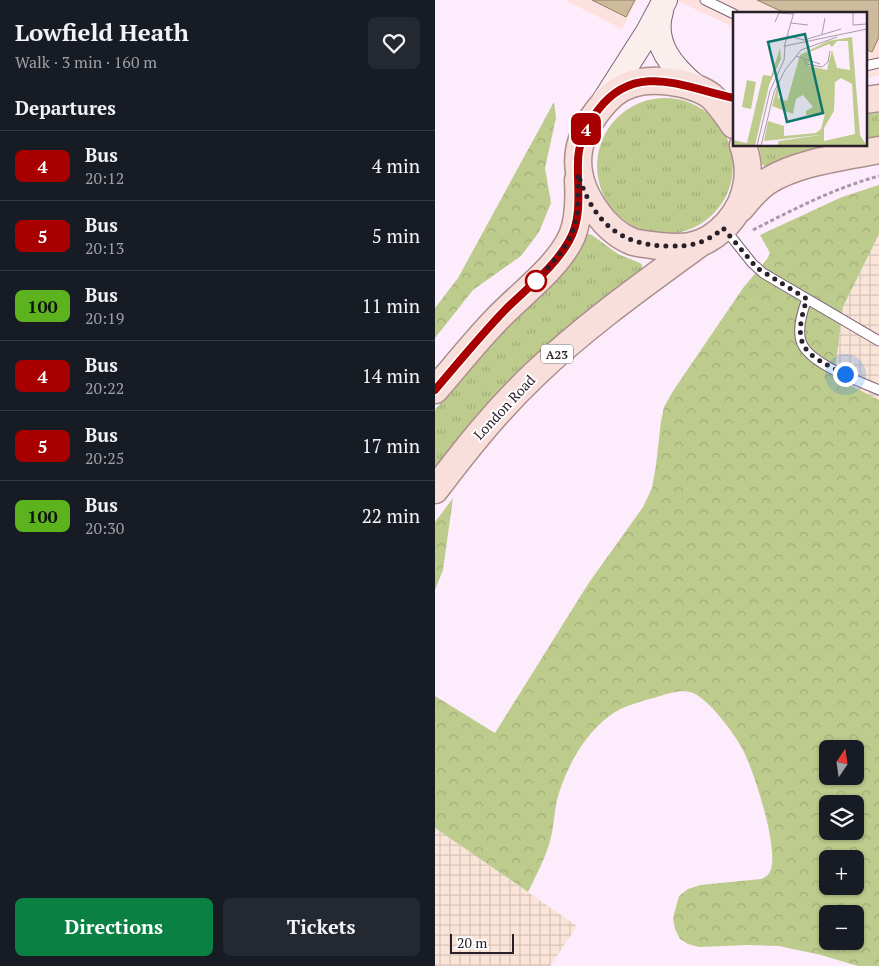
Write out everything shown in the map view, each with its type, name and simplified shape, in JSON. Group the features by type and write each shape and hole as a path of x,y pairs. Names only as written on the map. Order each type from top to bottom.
{"main road":[{"path":"435,390 488,329 552,264 566,246 575,227 579,202 578,155 581,142 587,127 610,96 622,87 643,81 663,81 733,98"},
{"path":"700,89 721,107 733,124"},
{"path":"730,228 748,181 743,146"},
{"path":"730,228 759,188 775,177 820,162 879,150"},
{"path":"578,174 586,194 600,216 613,230 626,239 645,244 668,246 688,246 701,242"},
{"name":"London Road","path":"435,490 468,445 547,363 613,308 701,242 730,228"}],"street":[{"path":"664,1 658,23 661,45 674,67 700,89"},
{"path":"602,105 664,1"}],"lane":[{"path":"705,0 733,14"},
{"path":"730,228 757,268 879,341"},
{"path":"807,299 802,313 800,332 801,343 804,349 821,362 879,390"}],"path":[{"path":"730,228 784,214 847,186 879,176"}],"shaded area":[{"path":"565,0 637,0 622,29"},
{"path":"675,0 879,0 879,76 867,78 867,12 733,12 733,27"},
{"path":"879,234 879,400 834,377 843,307"},
{"path":"435,828 577,926 550,966 435,966"}],"green space":[{"path":"665,98 691,103 703,109 713,118 722,128 728,140 733,166 728,192 722,204 713,214 703,223 691,229 665,234 639,229 627,223 617,214 608,204 602,192 597,166 602,140 608,128 617,118 627,109 639,103"},
{"path":"554,102 556,118 545,168 551,203 539,232 521,256 473,290 435,338 435,308 458,278"},
{"path":"879,113 879,139 867,142 867,114"},
{"path":"759,146 848,146 768,169 762,164"},
{"path":"879,185 879,234 843,307 834,377 879,400 879,966 858,966 821,955 779,946 699,947 688,944 680,939 675,929 673,918 679,896 688,889 700,885 766,877 771,869 772,858 764,811 744,752 729,728 714,710 693,693 681,691 626,707 613,713 591,734 576,754 560,789 548,848 528,892 435,828 435,696 495,733 588,584 643,507 652,488 664,407 743,288 767,259 770,253 760,235 842,197"},
{"path":"585,233 592,235 618,254 640,263 642,271 435,471 435,410"},
{"path":"453,498 443,570 435,590 435,522"}],"building":[{"path":"592,0 635,0 626,17"},
{"path":"757,0 879,0 879,37 872,52 867,50 867,12 783,12"}],"bus line":[{"name":"4","path":"435,390 494,322 552,264 569,242 575,227 579,202 579,149 592,118 610,96 629,84 653,80 673,82 733,98"}],"route":[{"path":"536,281 552,264 573,234 579,202 578,174 589,200 600,216 613,230 634,242 656,246 684,247 697,244 723,228 757,268 807,299 802,313 800,332 801,343 804,349 808,354 821,362 845,374"}]}
